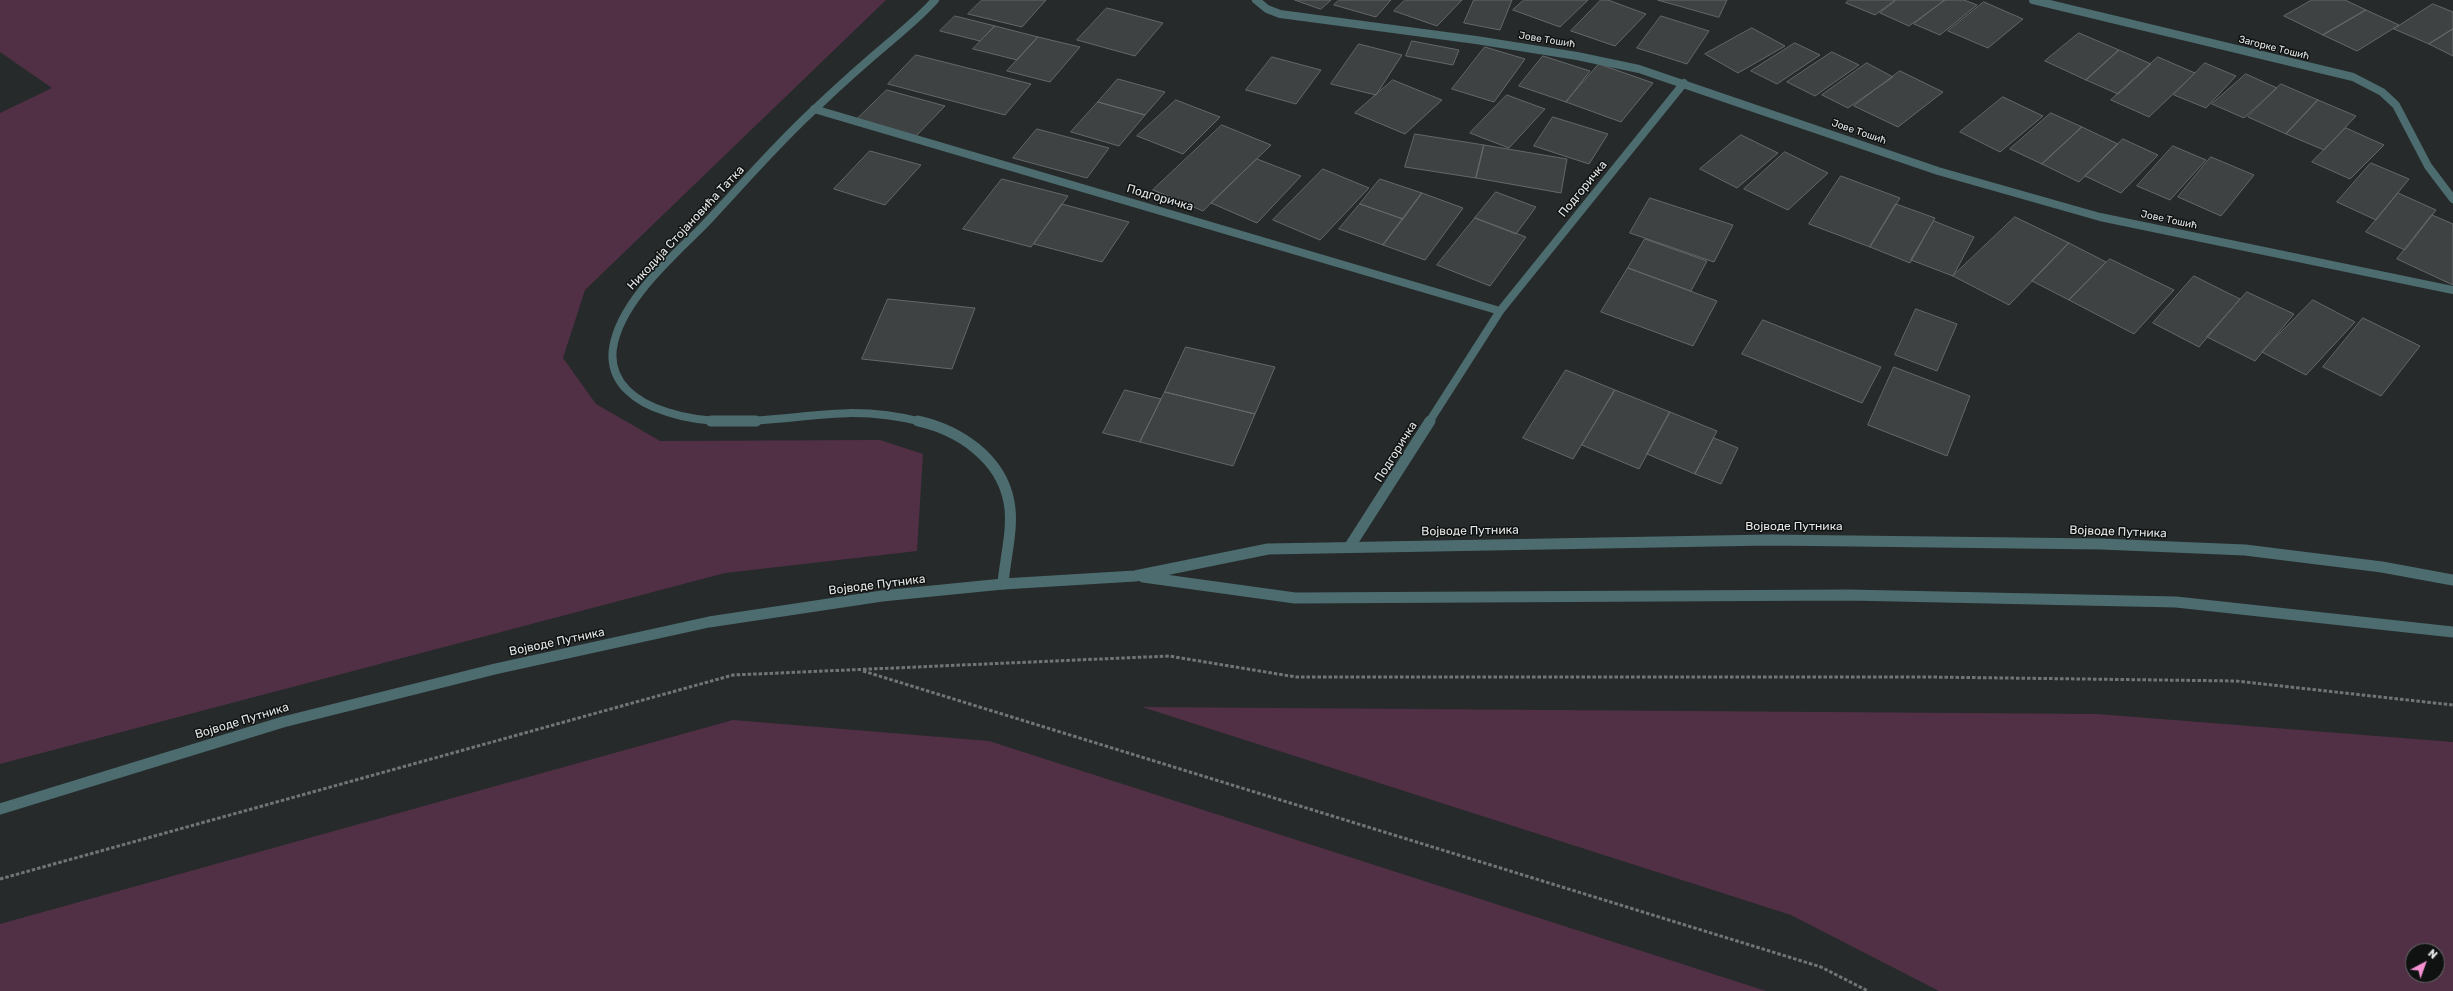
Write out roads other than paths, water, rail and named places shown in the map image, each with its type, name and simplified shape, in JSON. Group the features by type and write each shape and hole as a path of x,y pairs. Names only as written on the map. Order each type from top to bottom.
{"street":[{"name":"Никодија Стојановића Татка","path":"935,0 814,109 659,272 634,303 619,328 614,346 613,365 619,380 632,396 652,408 700,420 757,422 854,413 905,417 961,436 984,455 999,474 1010,503 1003,584"},
{"name":"Загорке Тошић","path":"2033,0 2353,77 2366,83 2386,95 2396,106 2424,159 2446,192 2453,199"},
{"name":"Јове Тошић","path":"1258,2 1267,10 1280,14 1577,56 1639,69 1684,83 1938,171 2100,217 2453,290"},
{"name":"Подгоричка","path":"1350,546 1500,311 1684,83"},
{"name":"Подгоричка","path":"814,109 1500,311"},
{"name":"Војводе Путника","path":"0,809 283,722 494,669 709,622 882,596 1003,584 1135,576 1268,550 1350,546 1770,540 2101,544 2245,550 2382,567 2453,580"},
{"name":"Војводе Путника","path":"1135,576 1295,598 1848,595 2176,602 2453,632"}]}
